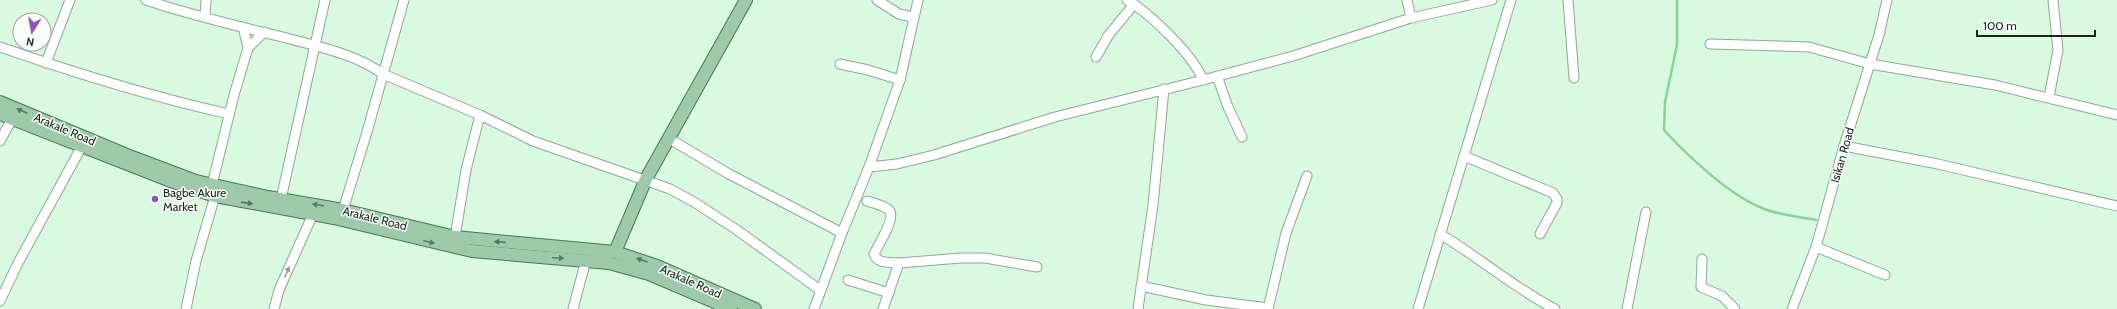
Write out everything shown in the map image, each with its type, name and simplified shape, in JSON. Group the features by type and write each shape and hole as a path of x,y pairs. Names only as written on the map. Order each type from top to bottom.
{"main road":[{"path":"615,252 646,179 746,0"},
{"name":"Arakale Road","path":"0,102 214,191 281,199 343,210 455,237 519,250 626,266 755,309"},
{"name":"Arakale Road","path":"0,114 168,180 472,251 519,250 615,252 658,266 704,291 731,309"}],"street":[{"path":"46,63 70,0"},
{"path":"146,0 315,46 360,61 374,67 384,74 480,115 533,141 646,179 694,202 738,230 820,290"},
{"path":"205,16 206,0"},
{"path":"281,199 325,0"},
{"path":"343,210 384,74 404,0"},
{"path":"877,0 899,14 913,17"},
{"path":"814,309 842,233 869,167 900,80 918,0"},
{"path":"1407,0 1411,18"},
{"path":"869,167 897,164 934,155 1055,117 1293,56 1411,18 1492,0"},
{"path":"1418,309 1511,0"},
{"path":"1568,0 1574,78"},
{"name":"Isikan Road","path":"1792,309 1816,247 1844,146 1870,64 1887,0"},
{"path":"2049,98 2058,50 2053,0"},
{"path":"1096,57 1131,2 1172,38 1198,69 1203,80"},
{"path":"243,27 248,48"},
{"path":"186,309 196,261 214,191 229,114 248,48 264,32"},
{"path":"1710,44 1809,47 1870,64 1995,85 2117,115"},
{"path":"0,47 46,63 190,105 229,114"},
{"path":"840,64 868,70 900,80"},
{"path":"1217,76 1228,107 1242,137"},
{"path":"1138,309 1153,205 1164,89"},
{"path":"455,237 466,170 480,115"},
{"path":"0,141 12,119"},
{"path":"668,138 729,174 842,233"},
{"path":"0,301 25,250 82,146"},
{"path":"1844,146 1938,164 2117,206"},
{"path":"1464,156 1553,193 1557,199 1557,204 1540,234"},
{"path":"1141,286 1206,300 1268,308 1286,233 1307,176"},
{"path":"867,200 888,209 891,213 892,219 874,254 875,258 879,261 899,263 961,258 985,258 1037,267"},
{"path":"1627,309 1646,212"},
{"path":"274,309 280,290 313,214"},
{"path":"1440,234 1466,249 1514,285 1555,309"},
{"path":"1816,247 1885,276"},
{"path":"1702,259 1701,286 1722,296 1735,309"},
{"path":"573,309 586,260"},
{"path":"884,309 899,263"},
{"path":"848,280 889,293"}],"waterway":[{"path":"1677,0 1677,45 1665,102 1664,130 1710,174 1749,202 1762,208 1789,216 1816,220"}],"place":[{"name":"Bagbe Akure Market","path":"155,199"}]}
